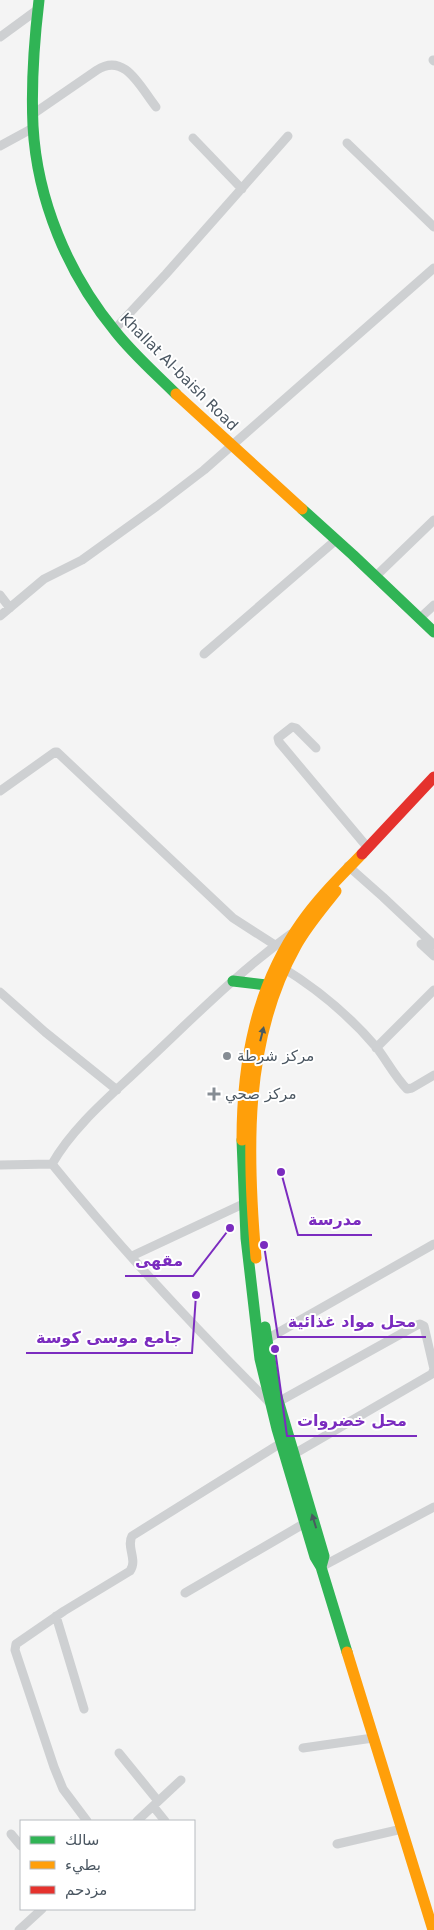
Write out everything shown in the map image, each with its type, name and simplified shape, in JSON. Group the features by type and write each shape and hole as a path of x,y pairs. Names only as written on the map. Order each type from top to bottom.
{"street":[{"path":"0,37 38,5"},
{"name":"Khallat Al-baish Road","path":"38,5 33,79 33,128 39,164 49,211 70,260 87,290 114,330 168,386 232,447 376,576 434,632"},
{"path":"33,114 105,65 112,64 126,69 156,107"},
{"path":"0,146 33,128"},
{"path":"114,330 288,136"},
{"path":"193,138 242,189"},
{"path":"347,143 434,227"},
{"path":"0,616 44,579 82,560 157,506 232,447 434,268"},
{"path":"376,576 434,520"},
{"path":"204,654 336,540"},
{"path":"0,595 10,608"},
{"path":"419,619 434,605"},
{"path":"316,748 292,726 278,738 278,742 364,852"},
{"path":"0,791 55,752 58,752 233,918 275,945"},
{"path":"52,1164 70,1137 117,1090 233,981 293,932 434,777"},
{"path":"351,868 384,896 434,945"},
{"path":"251,1062 256,1014 266,984 351,868"},
{"path":"269,1383 267,1339 247,1177 243,1092 280,966 293,932"},
{"path":"421,944 434,956"},
{"path":"280,966 320,993 376,1048 407,1089 434,1075"},
{"path":"233,981 266,984"},
{"path":"376,1048 434,990"},
{"path":"0,992 45,1032 117,1090"},
{"path":"0,1165 52,1164"},
{"path":"52,1164 90,1211 191,1322 274,1402 294,1454 324,1556 322,1567"},
{"path":"247,1177 243,1204 246,1244 281,1443 315,1557 322,1567 402,1829 430,1929"},
{"path":"132,1256 243,1204"},
{"path":"267,1339 434,1244"},
{"path":"274,1402 417,1325 424,1326 434,1369 432,1374 294,1454"},
{"path":"86,1820 63,1789 54,1767 16,1650 16,1644 56,1616 130,1571 134,1564 130,1540 132,1536 281,1443"},
{"path":"322,1567 434,1507"},
{"path":"185,1593 305,1523"},
{"path":"56,1616 84,1708"},
{"path":"303,1748 374,1738"},
{"path":"119,1753 164,1820"},
{"path":"138,1820 181,1780"},
{"path":"337,1844 402,1829"},
{"path":"11,1834 20,1845"},
{"path":"19,1930 41,1910"}],"traffic: fast":[{"path":"39,0 33,63 33,126 36,154 48,208 69,261 98,309 129,348 176,394"},
{"path":"302,509 434,632"},
{"path":"233,981 266,985"},
{"path":"242,1140 246,1238 260,1359 277,1429 315,1557 321,1567 347,1652"},
{"path":"265,1327 275,1390 324,1556 321,1567"}],"traffic: slow":[{"path":"176,394 302,509"},
{"path":"242,1140 245,1082 249,1054 255,1026 273,973 308,913 362,854"},
{"path":"256,1258 251,1179 251,1139 258,1059 266,1020 279,982 296,946 336,891"},
{"path":"347,1652 433,1930"}],"traffic: jam":[{"path":"362,854 434,777"}],"place":[{"name":"مركز شرطة","path":"227,1056"},
{"name":"مركز صحي","path":"214,1094"},
{"name":"مدرسة","path":"281,1172"},
{"name":"مقهى","path":"230,1228"},
{"name":"محل مواد غذائية","path":"264,1245"},
{"name":"جامع موسى كوسة","path":"196,1295"},
{"name":"محل خضروات","path":"275,1349"}]}
